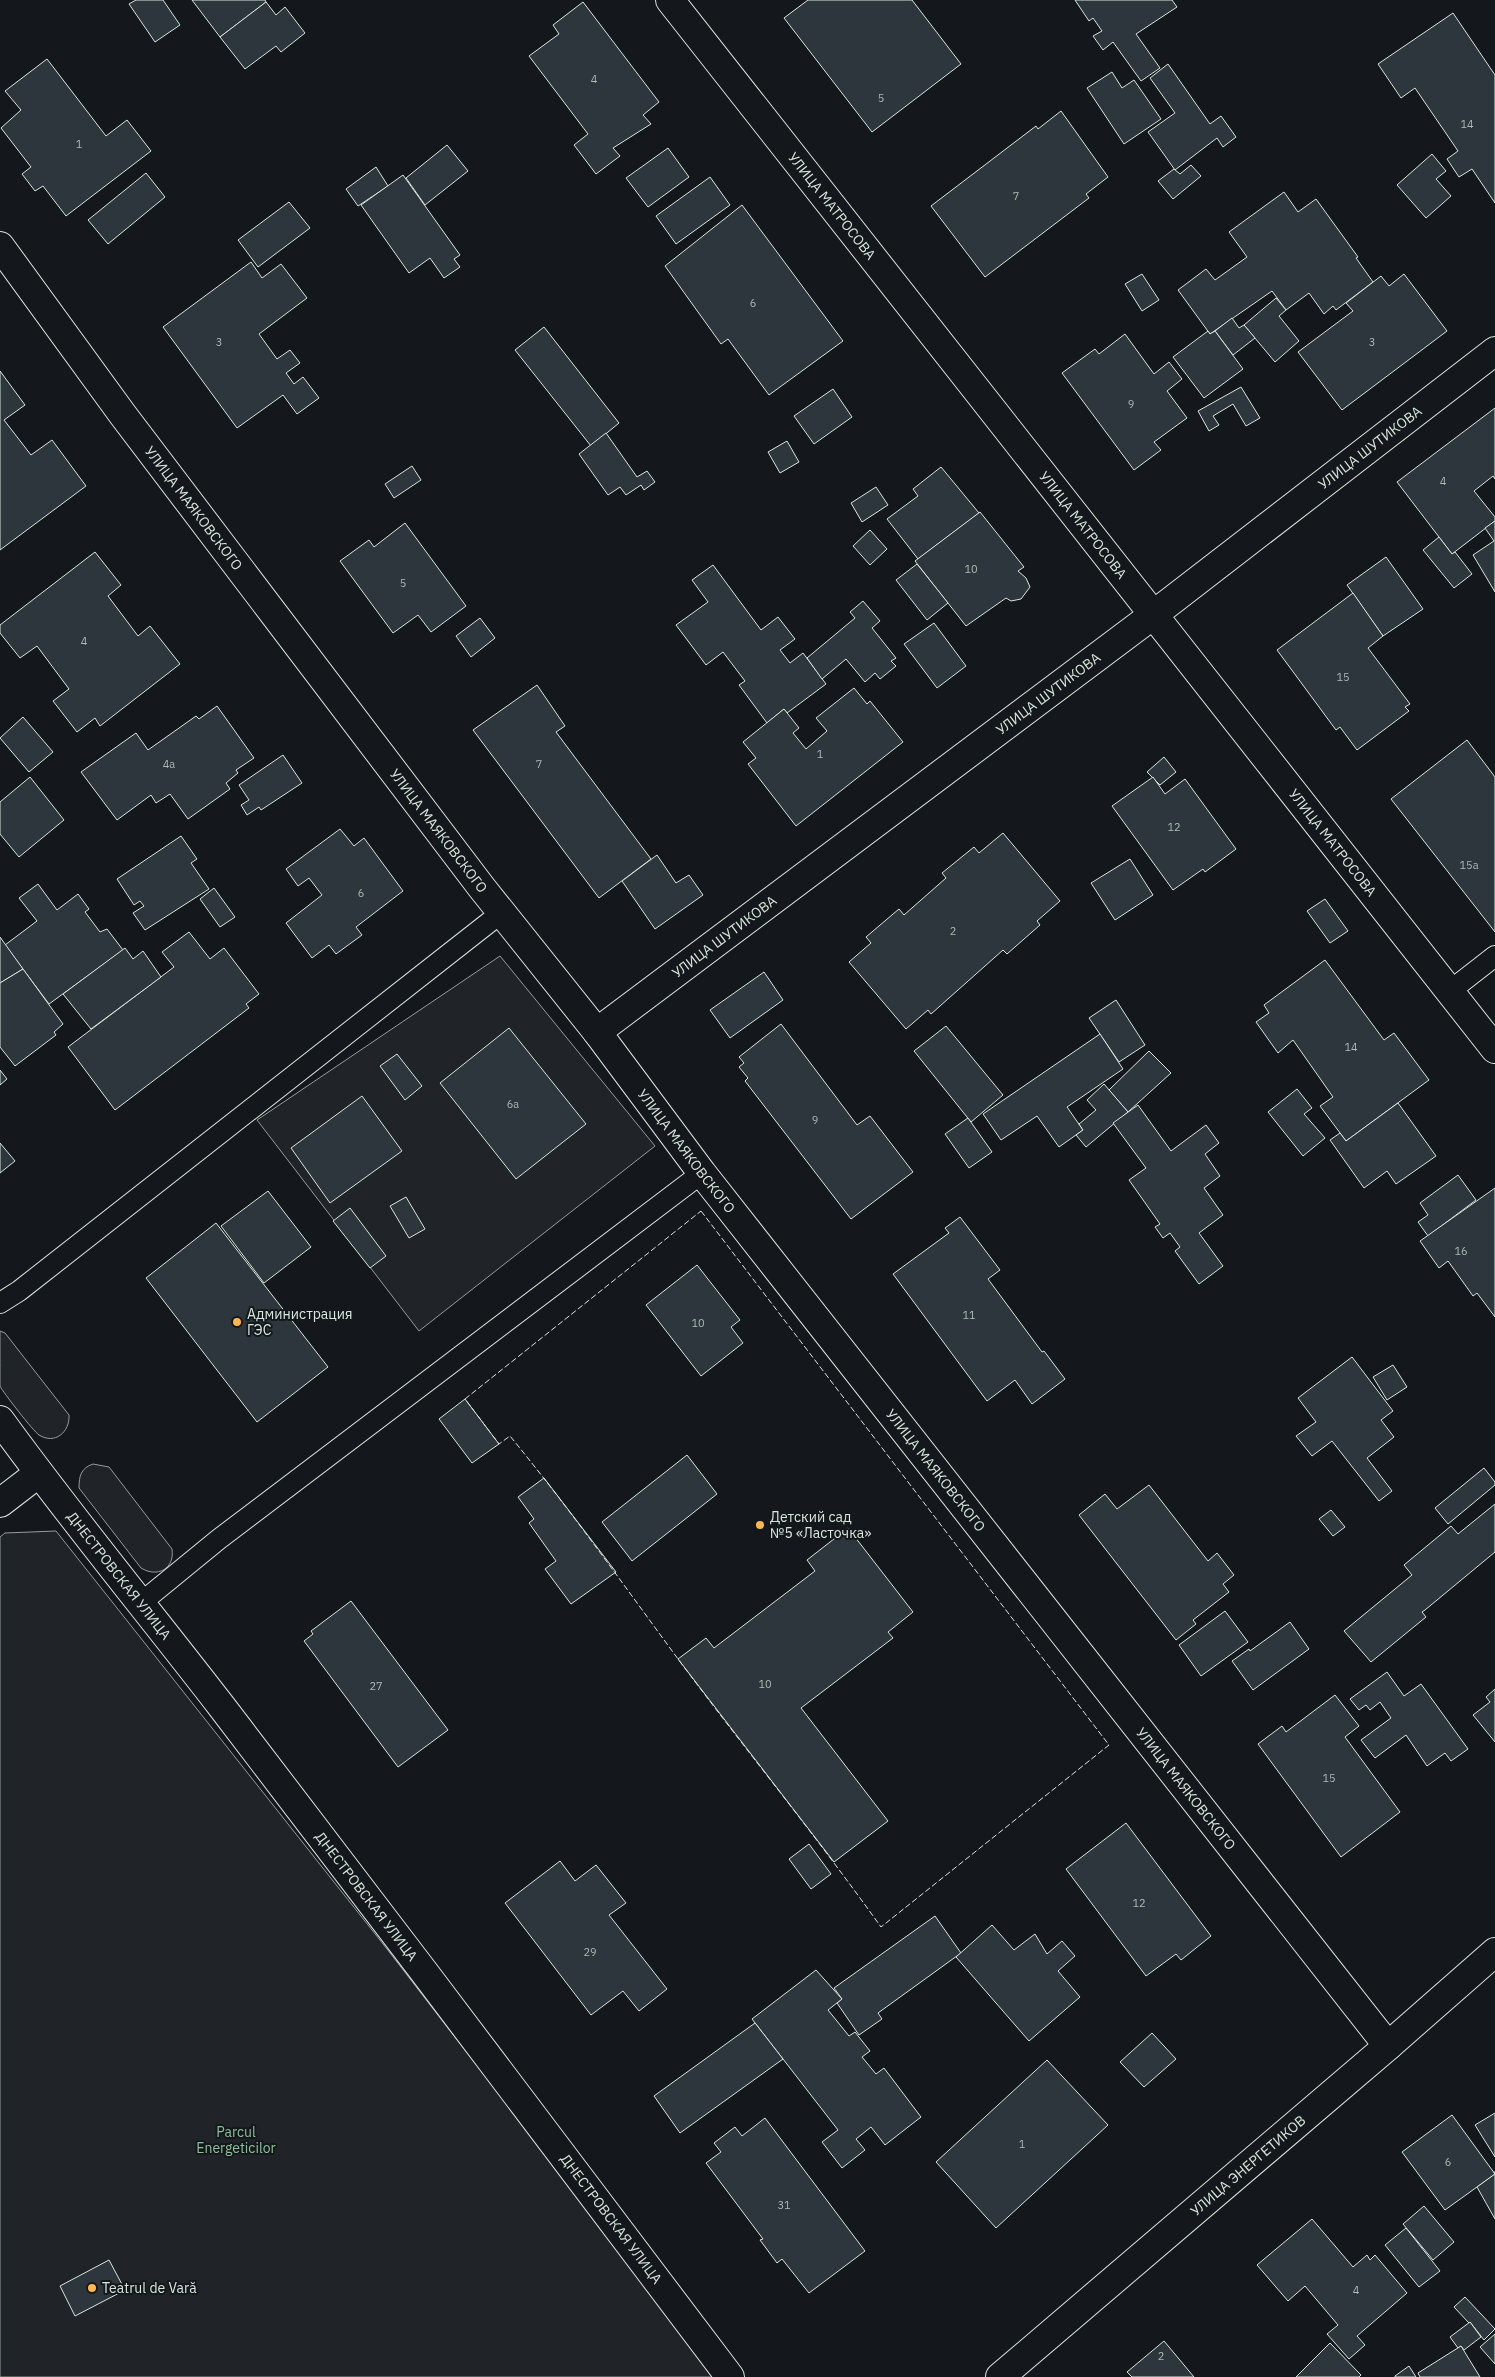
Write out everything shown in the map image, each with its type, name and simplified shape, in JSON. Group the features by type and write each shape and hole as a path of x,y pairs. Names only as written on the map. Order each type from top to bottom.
{"street":[{"name":"УЛИЦА МАТРОСОВА","path":"670,0 1495,1049"},
{"name":"УЛИЦА МАЯКОВСКОГО","path":"0,246 129,423 501,913 598,1032 702,1173 1388,2046"},
{"name":"УЛИЦА ШУТИКОВА","path":"598,1032 1153,615 1495,351"},
{"name":"ДНЕСТРОВСКАЯ УЛИЦА","path":"0,1420 39,1473 142,1602 551,2137 730,2377"},
{"path":"0,1503 39,1473"},
{"name":"УЛИЦА ЭНЕРГЕТИКОВ","path":"1000,2377 1388,2046 1495,1952"}],"lane":[{"path":"0,1303 19,1291 501,913"},
{"path":"1450,991 1495,956"},
{"path":"142,1602 219,1539 702,1173"}],"green space":[{"path":"500,956 655,1146 419,1331 257,1120"},
{"path":"0,1331 5,1333 69,1415 67,1427 56,1438 45,1438 39,1435 0,1386"},
{"path":"93,1464 109,1467 172,1549 171,1562 164,1570 153,1572 141,1568 79,1488 82,1473"},
{"name":"Parcul Energeticilor","path":"56,1531 387,1949 717,2377 0,2377 0,1537 5,1533"}],"building":[{"path":"136,0 163,0 180,25 155,42 129,4"},
{"path":"192,0 265,0 266,2 220,37"},
{"path":"808,0 912,0 961,64 872,132 784,18"},
{"path":"1075,0 1172,0 1177,7 1136,34 1160,68 1141,81 1113,42 1103,50 1093,36 1102,31 1093,18 1089,21"},
{"path":"266,2 276,15 285,7 305,33 281,52 276,46 245,69 220,37"},
{"path":"583,2 659,102 643,115 651,124 613,148 620,156 596,174 574,145 588,134 529,56 559,34 553,25"},
{"path":"1453,13 1495,75 1495,203 1472,169 1459,177 1447,159 1458,151 1415,88 1401,98 1378,64"},
{"path":"47,59 106,136 127,120 151,151 66,216 43,186 35,191 22,174 31,167 1,128 21,110 5,91"},
{"path":"1168,64 1210,124 1221,116 1236,137 1223,147 1217,138 1175,170 1148,132 1175,113 1150,78"},
{"path":"1112,72 1122,88 1134,80 1161,119 1124,144 1087,88"},
{"path":"1061,111 1108,177 1086,194 1089,198 985,277 931,206 1036,126 1038,129"},
{"path":"447,145 468,171 425,205 406,178"},
{"path":"668,148 689,177 648,207 626,178"},
{"path":"1432,154 1446,171 1436,179 1451,196 1426,218 1397,185"},
{"path":"1191,165 1201,176 1173,199 1158,181 1174,169 1180,174"},
{"path":"376,167 388,186 358,206 346,189"},
{"path":"146,173 165,197 108,244 88,220"},
{"path":"403,175 460,255 454,259 460,267 444,278 430,258 409,273 361,205"},
{"path":"710,177 730,205 676,244 656,216"},
{"path":"1284,192 1298,212 1316,199 1358,257 1356,258 1373,282 1336,310 1333,306 1324,314 1309,293 1286,310 1272,291 1210,334 1178,290 1206,269 1215,280 1247,257 1229,232"},
{"path":"289,202 310,228 258,267 238,240"},
{"path":"742,205 843,341 769,395 728,339 721,344 665,266"},
{"path":"251,262 262,278 281,264 307,298 259,334 277,359 290,350 300,363 286,373 294,384 303,377 319,398 297,414 283,395 237,428 163,327"},
{"path":"1142,274 1159,300 1142,311 1125,284"},
{"path":"1404,274 1447,331 1342,410 1298,352 1353,311 1346,303 1381,276 1389,286"},
{"path":"1276,298 1286,310 1279,316 1299,341 1275,362 1244,325"},
{"path":"1232,318 1239,328 1244,325 1255,338 1233,355 1215,331"},
{"path":"544,327 619,423 591,446 515,350"},
{"path":"1208,331 1210,334 1215,331 1243,369 1204,398 1173,357"},
{"path":"1125,334 1154,374 1169,362 1182,379 1167,391 1187,418 1154,442 1161,450 1134,470 1062,373 1095,349 1099,354"},
{"path":"0,371 25,405 4,420 31,455 52,440 86,486 0,550"},
{"path":"1241,387 1260,418 1246,426 1233,404 1213,416 1219,425 1209,431 1198,411"},
{"path":"833,389 852,417 814,444 794,416"},
{"path":"1495,408 1495,479 1493,476 1474,491 1495,517 1495,521 1452,554 1397,482"},
{"path":"606,433 637,477 647,471 655,482 644,490 641,485 626,495 620,487 608,495 579,454"},
{"path":"787,441 799,462 780,473 768,452"},
{"path":"412,466 421,480 394,498 385,484"},
{"path":"941,467 979,513 918,559 887,519 918,496 913,489"},
{"path":"876,487 888,505 862,522 851,503"},
{"path":"980,512 1024,567 1018,571 1026,578 1030,587 1021,599 1011,601 1006,598 966,626 915,561"},
{"path":"1495,521 1495,592 1473,555 1494,541 1485,528"},
{"path":"405,523 466,606 431,632 418,615 393,633 340,561 369,540 374,547"},
{"path":"870,530 887,549 870,565 853,546"},
{"path":"1439,537 1452,554 1455,552 1472,574 1454,588 1423,550"},
{"path":"95,552 121,585 108,596 138,636 150,626 180,664 100,726 95,718 77,732 53,701 69,689 37,646 20,658 0,633 0,625"},
{"path":"1386,557 1423,609 1383,636 1347,585"},
{"path":"917,564 948,603 927,620 896,580"},
{"path":"713,565 761,630 778,617 795,639 780,650 790,663 803,653 826,684 787,713 784,709 767,723 739,685 745,681 723,652 706,665 676,625 708,602 692,580"},
{"path":"1353,593 1383,636 1368,648 1410,704 1405,707 1409,711 1357,750 1340,727 1336,730 1277,650"},
{"path":"863,601 880,621 872,628 896,658 891,661 896,666 880,679 875,673 865,682 846,659 822,679 807,658 855,618 850,612"},
{"path":"480,618 495,638 471,657 456,636"},
{"path":"934,623 966,666 937,688 904,644"},
{"path":"537,685 565,726 556,732 651,859 599,898 473,730"},
{"path":"854,688 867,704 870,701 903,742 796,826 748,764 756,758 743,742 784,709 799,728 793,733 806,749 827,731 816,718"},
{"path":"217,706 254,758 236,770 238,773 226,783 230,789 188,819 170,794 156,803 151,795 117,820 81,772 136,733 148,750 196,716 199,719"},
{"path":"23,717 53,752 29,772 0,738"},
{"path":"1467,740 1495,777 1495,932 1391,799"},
{"path":"283,755 302,783 261,810 259,807 247,815 241,805 249,800 239,785"},
{"path":"1164,757 1176,772 1160,785 1147,772"},
{"path":"30,777 64,820 19,857 0,834 0,802"},
{"path":"1153,777 1165,794 1185,779 1236,849 1205,872 1203,869 1173,890 1112,806"},
{"path":"340,829 354,846 364,838 403,891 356,927 362,935 336,954 329,945 312,958 286,923 322,895 309,878 298,886 286,869"},
{"path":"1003,833 1060,901 1037,921 1040,925 1007,954 1003,950 931,1014 928,1010 906,1029 849,962 871,943 866,937 899,909 904,915 946,878 942,873 974,847 979,853"},
{"path":"181,836 197,859 191,863 209,889 145,930 133,913 144,906 140,901 134,905 117,879"},
{"path":"657,855 676,883 689,875 703,895 655,929 622,881"},
{"path":"1130,859 1153,895 1115,920 1091,883"},
{"path":"38,884 57,910 78,894 89,909 85,912 100,932 107,929 123,950 49,1004 5,945 37,921 19,898"},
{"path":"214,888 235,917 220,927 200,899"},
{"path":"1325,899 1348,931 1330,943 1307,911"},
{"path":"189,932 210,959 224,948 259,994 246,1004 249,1008 115,1110 68,1047 174,967 162,952"},
{"path":"0,937 23,969 0,983"},
{"path":"125,948 133,959 143,951 161,977 91,1029 63,994"},
{"path":"1325,960 1384,1040 1394,1033 1429,1080 1346,1141 1320,1106 1333,1097 1293,1040 1278,1053 1256,1022 1269,1013 1264,1005"},
{"path":"23,969 63,1024 54,1032 56,1035 15,1066 0,1047 0,983"},
{"path":"764,972 783,1000 730,1038 710,1010"},
{"path":"1116,1000 1145,1045 1119,1062 1089,1018"},
{"path":"781,1024 857,1125 870,1116 913,1172 851,1219 745,1081 748,1078 739,1067 744,1063 739,1057"},
{"path":"946,1026 1003,1095 971,1122 914,1051"},
{"path":"509,1028 586,1124 516,1179 440,1083"},
{"path":"1100,1034 1123,1069 1067,1107 1083,1130 1059,1147 1037,1116 1001,1140 983,1114"},
{"path":"1149,1051 1171,1073 1128,1112 1109,1090"},
{"path":"397,1054 422,1086 405,1100 380,1066"},
{"path":"0,1070 7,1079 0,1085"},
{"path":"1104,1084 1128,1112 1086,1147 1076,1135 1083,1130 1079,1124 1096,1110 1087,1100"},
{"path":"1297,1089 1312,1108 1304,1114 1325,1138 1303,1156 1268,1112"},
{"path":"362,1096 402,1151 330,1203 291,1148"},
{"path":"1398,1103 1436,1156 1396,1184 1387,1171 1364,1188 1330,1140 1340,1133 1346,1141"},
{"path":"1138,1105 1171,1151 1206,1125 1219,1143 1205,1154 1220,1176 1204,1188 1223,1215 1199,1233 1223,1266 1199,1284 1175,1251 1180,1247 1170,1233 1163,1238 1155,1227 1160,1224 1129,1180 1146,1168 1113,1123"},
{"path":"968,1118 992,1152 969,1168 945,1134"},
{"path":"0,1143 15,1161 0,1173"},
{"path":"1458,1175 1476,1200 1428,1236 1418,1222 1428,1215 1420,1203"},
{"path":"1495,1188 1495,1317 1477,1293 1473,1296 1448,1261 1439,1268 1420,1241"},
{"path":"268,1191 311,1247 264,1283 221,1226"},
{"path":"406,1197 425,1229 409,1238 390,1206"},
{"path":"350,1208 386,1256 370,1268 333,1221"},
{"path":"960,1217 1000,1270 988,1279 1042,1352 1044,1351 1065,1379 1032,1404 1015,1380 987,1401 893,1274 949,1233 945,1228"},
{"name":"Администрация ГЭС","path":"216,1223 328,1367 257,1422 146,1278"},
{"path":"697,1265 740,1320 731,1327 743,1343 701,1376 646,1305"},
{"path":"1352,1357 1393,1411 1381,1420 1394,1437 1367,1458 1392,1491 1379,1501 1332,1441 1312,1456 1296,1436 1316,1422 1298,1398"},
{"path":"1393,1365 1407,1387 1387,1400 1373,1377"},
{"path":"465,1399 499,1444 472,1463 439,1419"},
{"path":"687,1455 717,1494 632,1561 602,1522"},
{"path":"1484,1468 1495,1482 1495,1485 1448,1524 1435,1508"},
{"path":"544,1478 616,1572 571,1604 545,1569 556,1561 529,1523 534,1519 518,1497"},
{"path":"1149,1485 1208,1561 1217,1553 1234,1575 1223,1584 1229,1592 1193,1620 1196,1624 1176,1640 1079,1515 1105,1494 1117,1509"},
{"path":"1495,1504 1495,1552 1422,1612 1426,1617 1371,1662 1344,1631 1412,1575 1404,1565 1451,1526 1458,1534"},
{"path":"1331,1510 1345,1527 1333,1536 1319,1519"},
{"path":"848,1528 913,1612 888,1632 893,1638 801,1708 888,1821 834,1862 678,1659 706,1638 714,1648 815,1571 807,1560"},
{"path":"351,1601 448,1730 398,1767 304,1641 313,1634 311,1631"},
{"path":"1225,1611 1248,1642 1201,1676 1179,1645"},
{"path":"1290,1622 1309,1649 1253,1690 1232,1661 1249,1649 1250,1651"},
{"path":"1387,1672 1404,1696 1421,1684 1468,1749 1451,1761 1445,1753 1427,1766 1406,1735 1375,1758 1361,1740 1391,1718 1380,1702 1370,1710 1366,1705 1359,1710 1350,1699"},
{"path":"1495,1689 1495,1742 1473,1715 1490,1702 1486,1697"},
{"path":"1335,1695 1359,1726 1345,1737 1400,1812 1341,1857 1258,1744 1282,1726 1286,1732"},
{"path":"1126,1823 1211,1936 1181,1960 1176,1954 1146,1976 1066,1869"},
{"path":"809,1844 831,1874 811,1889 789,1859"},
{"path":"560,1861 575,1881 596,1865 626,1903 609,1915 667,1989 639,2011 623,1991 591,2015 505,1903"},
{"path":"935,1916 961,1953 878,2013 882,2019 859,2035 837,2003 842,1999 834,1988"},
{"path":"992,1925 1014,1950 1035,1934 1047,1954 1062,1941 1075,1956 1058,1971 1080,1997 1029,2041 956,1957"},
{"path":"816,1970 842,1999 828,2010 849,2036 855,2032 870,2051 862,2057 876,2074 884,2068 921,2117 885,2145 871,2127 856,2139 865,2150 842,2168 822,2142 838,2130 752,2019"},
{"path":"755,2023 783,2059 680,2133 654,2096"},
{"path":"1152,2033 1176,2059 1144,2087 1120,2062"},
{"path":"1047,2060 1108,2125 996,2228 936,2162"},
{"path":"1495,2113 1495,2157 1475,2125"},
{"path":"1452,2115 1495,2174 1445,2210 1402,2152"},
{"path":"765,2118 865,2251 809,2293 782,2259 777,2263 760,2240 763,2239 706,2163 721,2152 714,2143 735,2127 742,2136"},
{"path":"1495,2174 1495,2219 1477,2187"},
{"path":"1424,2206 1454,2242 1433,2260 1403,2224"},
{"path":"1312,2219 1353,2267 1367,2255 1370,2260 1375,2255 1407,2293 1357,2336 1365,2345 1349,2359 1327,2334 1338,2325 1305,2286 1288,2301 1257,2265"},
{"path":"1406,2228 1440,2271 1419,2287 1385,2245"},
{"name":"Teatrul de Vară","path":"109,2260 125,2290 75,2316 60,2286"},
{"path":"1465,2297 1495,2329 1484,2340 1470,2322 1454,2307"},
{"path":"1470,2322 1481,2337 1464,2350 1461,2346 1458,2348 1450,2337"},
{"path":"1495,2334 1495,2364 1480,2347"},
{"path":"1164,2341 1194,2377 1132,2377 1127,2372"},
{"path":"1330,2343 1361,2375 1359,2377 1296,2377"},
{"path":"1461,2346 1480,2377 1420,2377 1418,2373"},
{"path":"1409,2366 1416,2377 1395,2377 1395,2376"}],"fence":[{"path":"701,1211 1109,1745 881,1927 703,1693 596,1546 532,1463 510,1436 499,1444 465,1399 701,1211"}],"place":[{"name":"Администрация ГЭС","path":"237,1322"},
{"name":"Детский сад №5 «Ласточка»","path":"760,1525"},
{"name":"Teatrul de Vară","path":"92,2288"}]}
